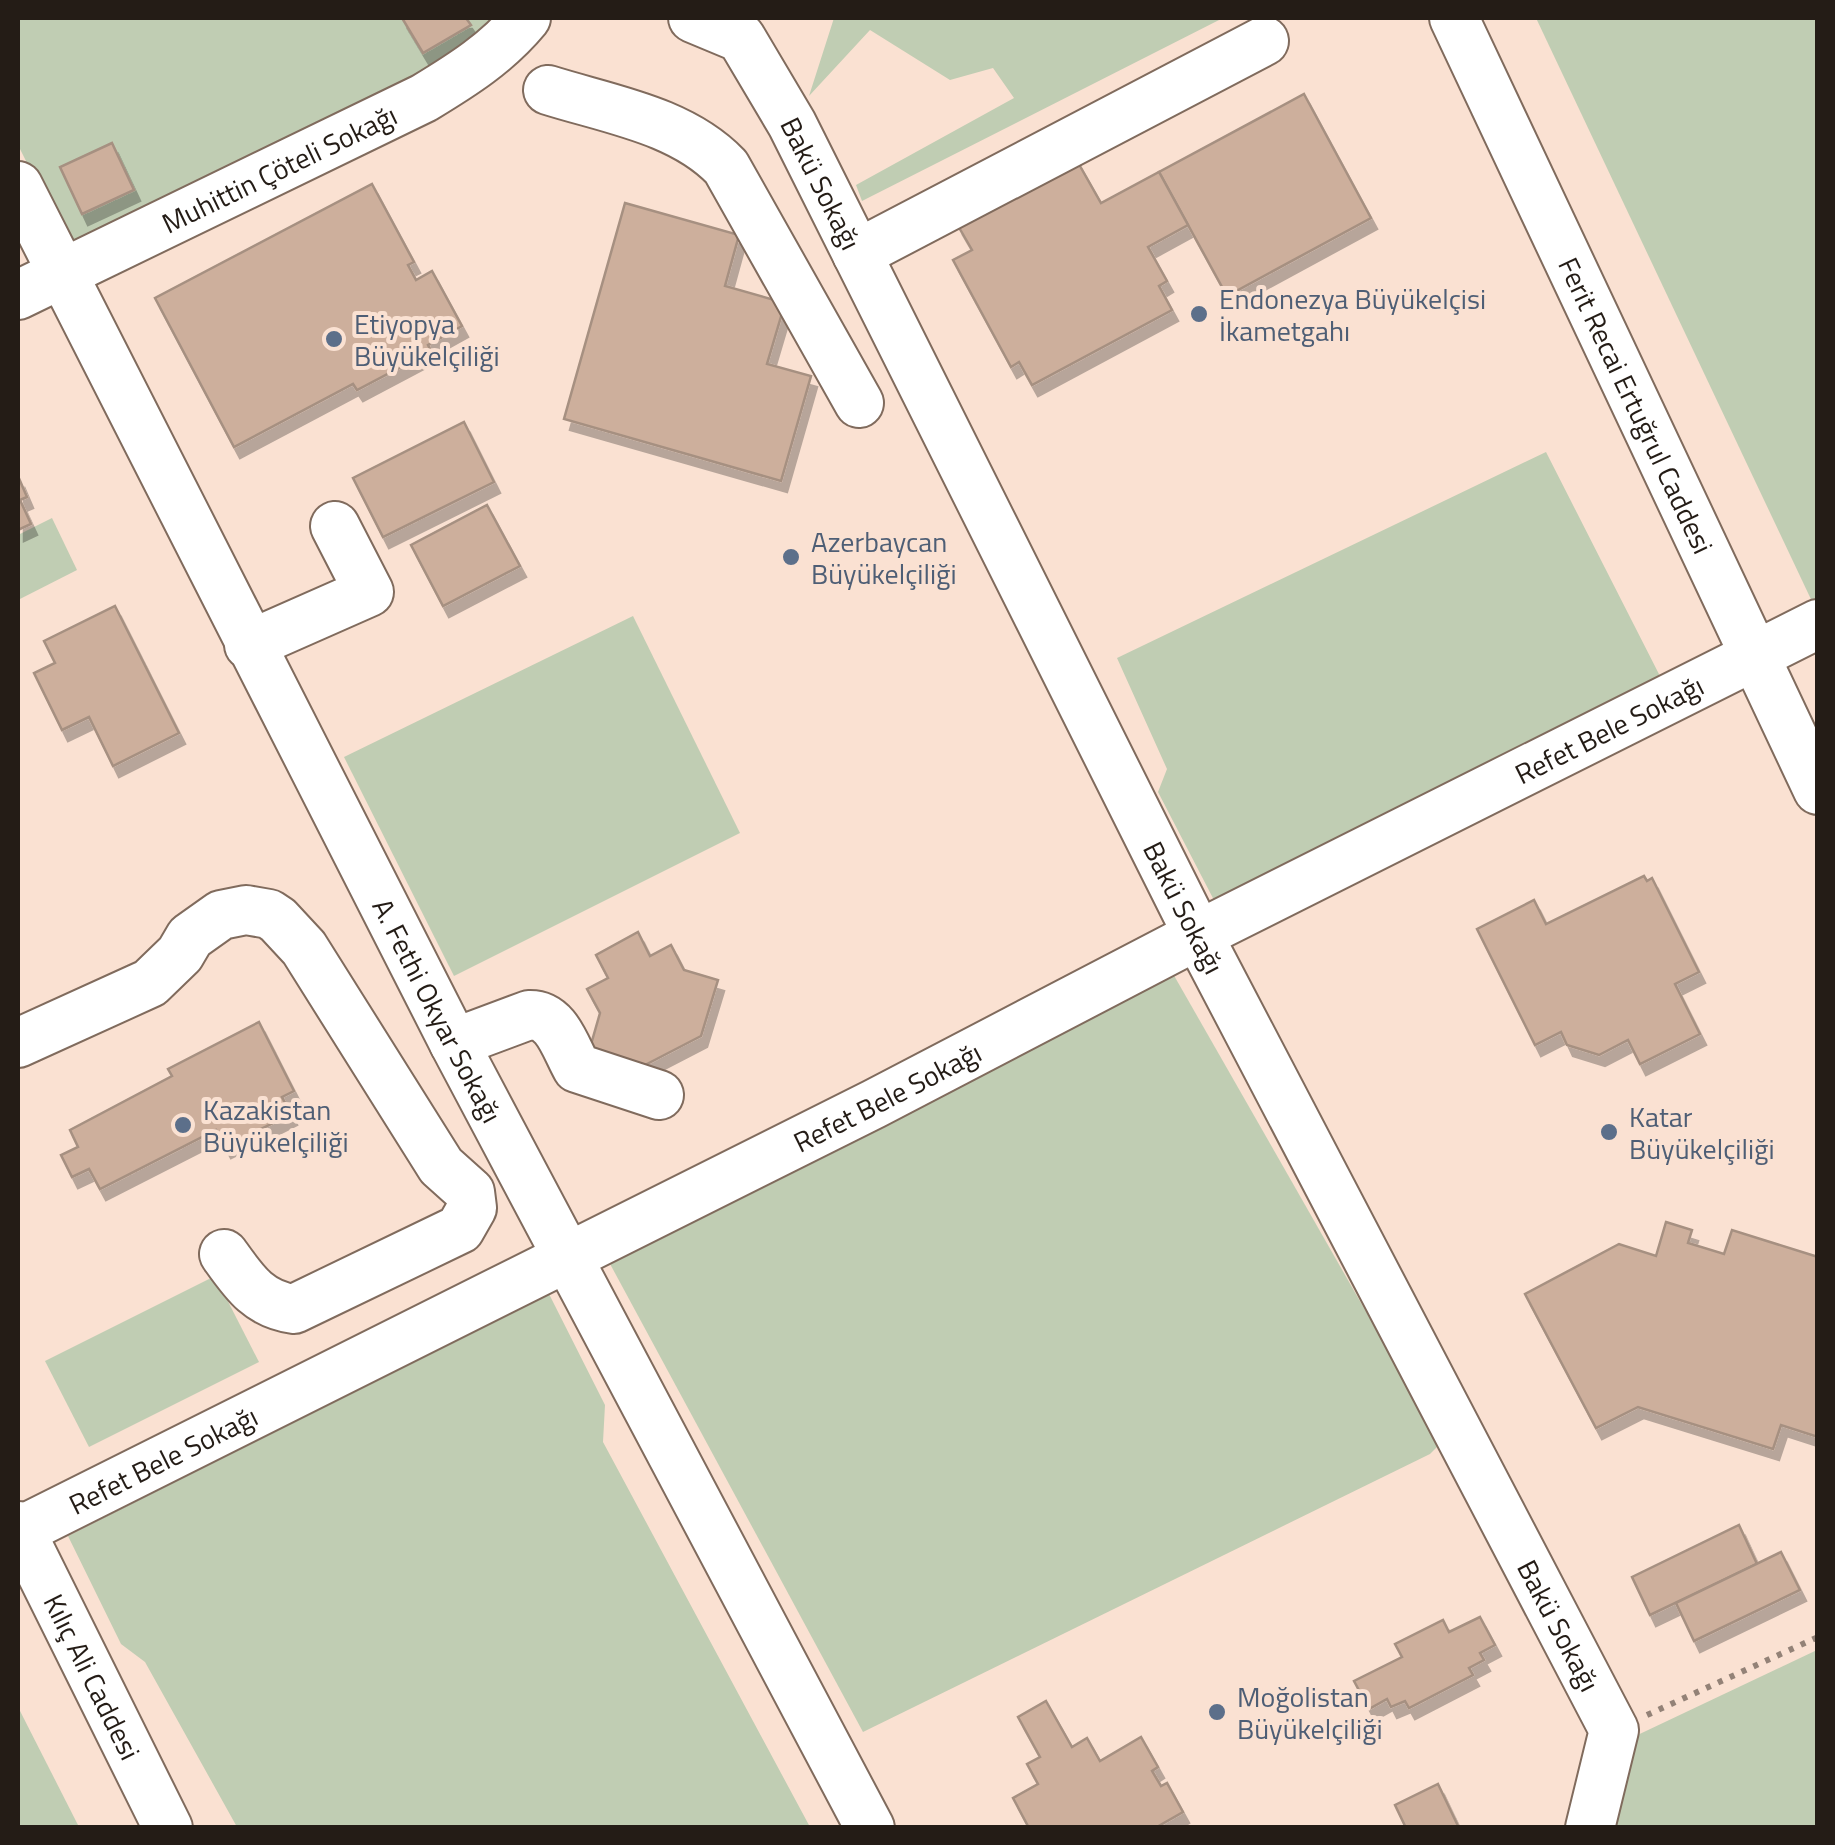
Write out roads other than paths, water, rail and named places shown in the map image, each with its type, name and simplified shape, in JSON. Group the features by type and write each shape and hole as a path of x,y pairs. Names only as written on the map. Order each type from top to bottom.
{"street":[{"name":"Muhittin Çöteli Sokağı","path":"18,294 424,98 477,66 526,18"},
{"name":"Bakü Sokağı","path":"693,18 741,38 804,149 1198,935 1614,1730 1590,1828"},
{"name":"Ferit Recai Ertuğrul Caddesi","path":"1454,18 1818,790"},
{"path":"858,254 1264,41"},
{"path":"548,90 669,128 706,146 726,167 858,403"},
{"path":"733,179 804,149"},
{"name":"A. Fethi Okyar Sokağı","path":"18,186 454,1044 870,1828"},
{"path":"249,645 369,592 335,526"},
{"name":"Refet Bele Sokağı","path":"18,1529 874,1104 1198,935 1818,624"},
{"path":"18,1043 150,983 208,921 246,910 278,920 304,948 441,1166 470,1192 472,1208 460,1228 294,1309 264,1300 248,1288 224,1254"},
{"path":"454,1044 530,1015 541,1015 552,1022 576,1068 659,1095"},
{"name":"Kılıç Ali Caddesi","path":"18,1529 168,1828"}],"place":[{"name":"Endonezya Büyükelçisi İkametgahı","path":"1199,314"},
{"name":"Etiyopya Büyükelçiliği","path":"334,339"},
{"name":"Azerbaycan Büyükelçiliği","path":"791,557"},
{"name":"Kazakistan Büyükelçiliği","path":"183,1125"},
{"name":"Katar Büyükelçiliği","path":"1609,1132"},
{"name":"Moğolistan Büyükelçiliği","path":"1217,1712"}]}
